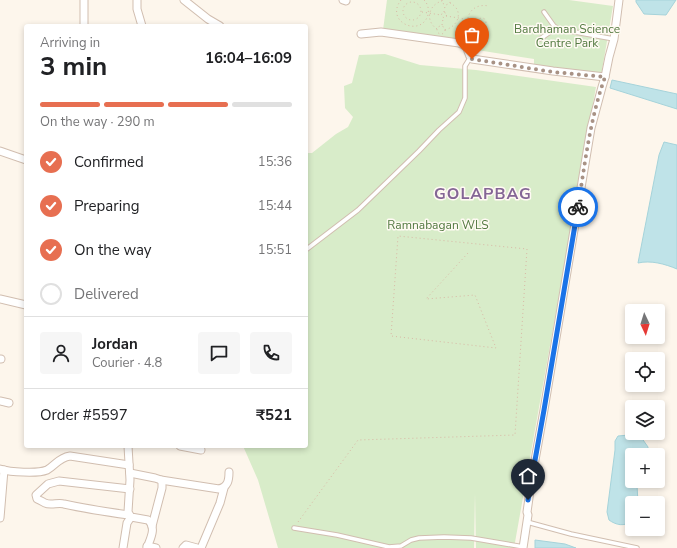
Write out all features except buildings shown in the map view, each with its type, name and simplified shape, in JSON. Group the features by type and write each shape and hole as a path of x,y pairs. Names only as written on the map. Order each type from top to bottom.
{"street":[{"path":"84,0 84,24"},
{"path":"137,0 137,9 141,24"},
{"path":"184,0 217,24"},
{"path":"521,547 527,522 532,477 591,128 614,39 619,0"},
{"path":"361,34 381,32 459,43 465,45 470,58 472,59 553,72 605,77"},
{"path":"0,151 24,159"},
{"path":"0,299 24,305"},
{"path":"0,401 9,403"},
{"path":"123,548 127,523 130,516 128,512 130,489 128,448"},
{"path":"190,448 201,450"},
{"path":"0,518 2,470 38,472 48,469 64,457 70,456 129,465"},
{"path":"201,548 220,503 224,488 228,484 229,472"},
{"path":"130,473 161,480 219,489 224,488"},
{"path":"156,548 147,547 152,533 152,526 162,488 161,480"},
{"path":"130,489 59,481 48,484 36,493 36,495 37,499 45,504 62,503 71,506 130,516 148,520 152,526"},
{"path":"521,547 523,516 527,512"},
{"path":"183,548 186,545 197,548"}],"lane":[{"path":"544,12 556,28 614,39"},
{"path":"540,39 556,28"},
{"path":"308,248 358,210 459,112 465,98 465,66 470,58"},
{"path":"527,522 571,534 638,548"},
{"path":"294,528 337,535 389,547 401,546 411,540 419,538 444,537 471,538 521,547"}],"path":[{"path":"401,0 397,6 397,15 406,25 412,26 421,24 434,5 442,1 445,5 444,13 446,16"},
{"path":"424,0 427,5 431,22 437,29 438,33 441,34 452,28 458,18 455,6 450,3"},
{"path":"414,2 418,4 421,12 418,18 411,20 405,15 404,10 406,5 414,2"},
{"path":"445,5 450,3"},
{"path":"484,37 476,36 471,31 468,27 467,20 469,13 475,8 489,6"},
{"path":"421,12 441,15 444,13"},
{"path":"441,15 443,18 442,26"},
{"path":"443,18 446,16 478,21 479,18 483,18 486,22 482,26 478,24 478,21"},
{"path":"437,29 442,26"},
{"path":"442,26 446,30"},
{"path":"294,528 358,440 515,435 527,249 398,236 391,336 496,348 475,295 426,299 468,253"}],"green space":[{"name":"Bardhaman Science Centre Park","path":"387,0 569,0 613,6 601,76 534,68 534,59 477,50 478,44 383,30"},
{"name":"Ramnabagan WLS","path":"385,54 420,65 476,70 596,87 514,548 476,548 475,493 474,548 278,548 258,480 244,448 308,448 308,153 312,153 336,134 348,127 353,117 345,108 344,86 352,83 359,55"}],"water":[{"path":"636,0 676,0 666,15 644,14"},
{"path":"612,80 677,94 677,109 610,88"},
{"path":"664,142 677,145 677,269 658,263 638,263 659,155"},
{"path":"625,435 625,440 643,440 648,447 625,448 625,488 637,488 638,496 625,496 625,524 620,525 609,520 607,512 615,441 618,436"},
{"path":"535,540 565,544 576,548 535,548"}],"way so far":[{"path":"472,59 553,72 605,77 591,128 578,207"}],"district":[{"name":"GOLAPBAG","path":"483,193"}],"route":[{"path":"528,500 578,207"}]}
